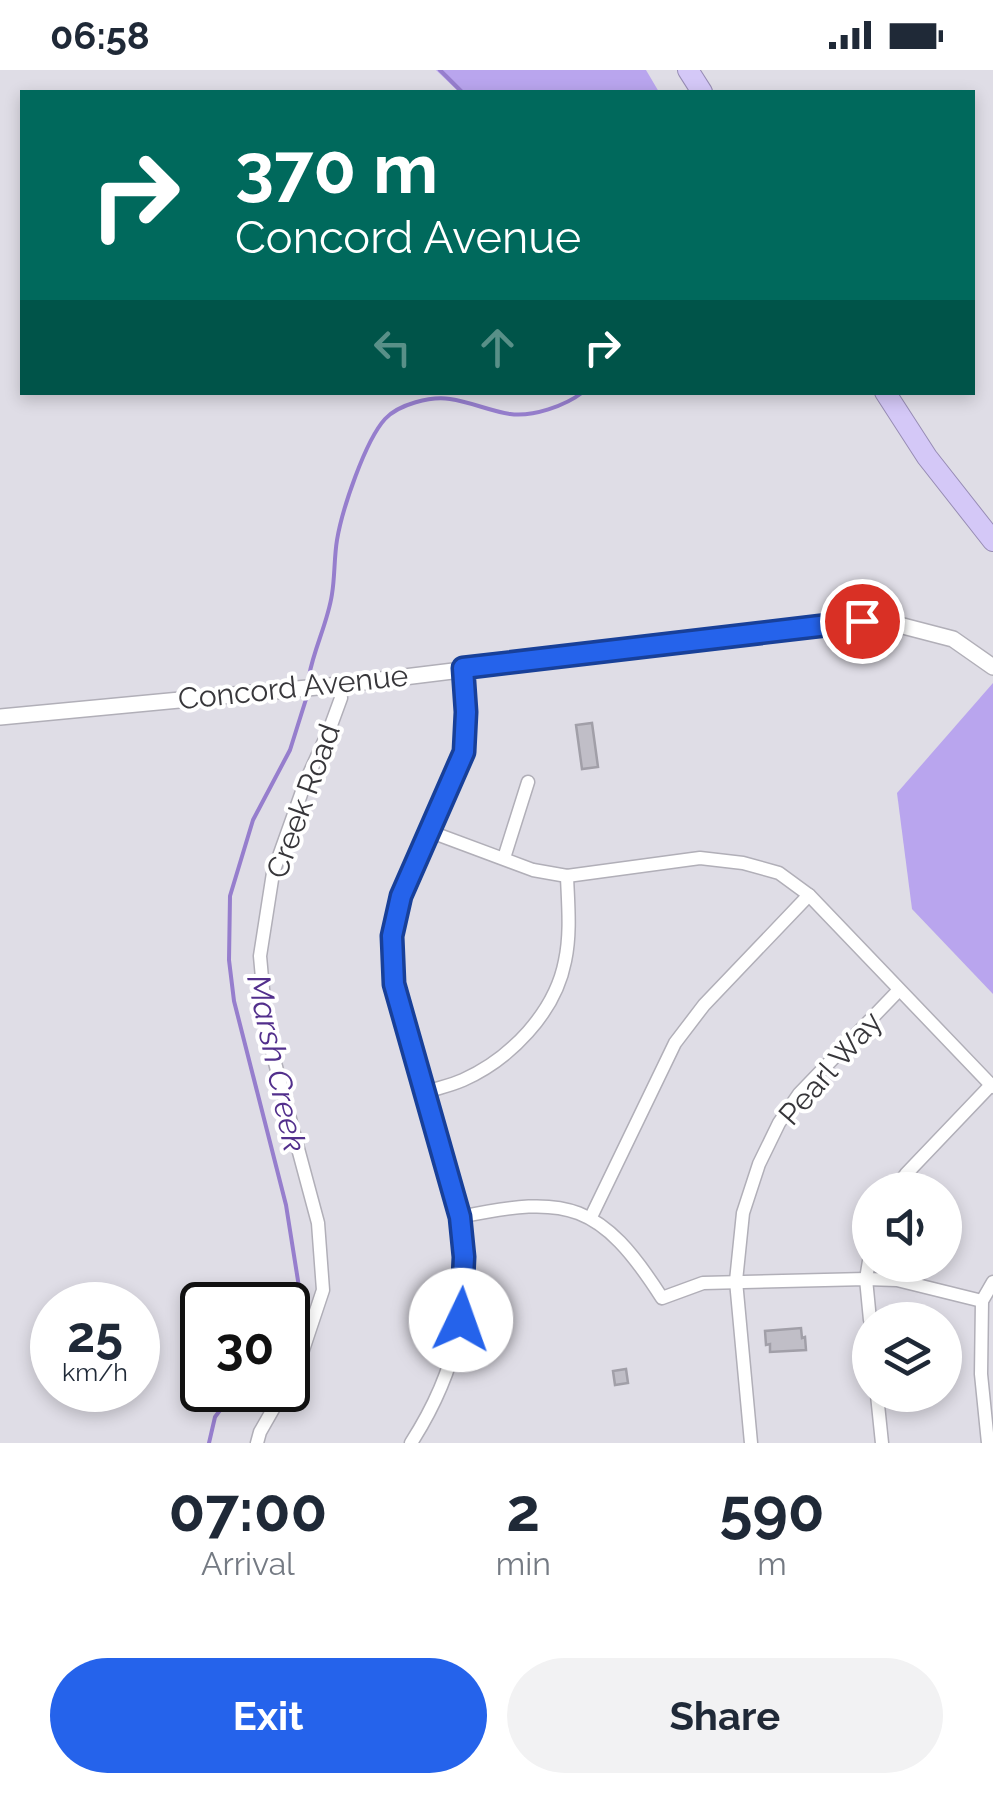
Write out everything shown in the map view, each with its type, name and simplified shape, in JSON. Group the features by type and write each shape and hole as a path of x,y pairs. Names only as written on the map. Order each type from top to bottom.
{"highway":[{"path":"887,395 927,458 993,540"}],"street":[{"name":"Concord Avenue","path":"0,717 339,684 876,619 953,639 993,667"},
{"path":"411,1443 430,1412 450,1364 461,1320 464,1257 460,1217 394,984 392,936 401,896 464,752 463,668"},
{"name":"Creek Road","path":"310,1330 324,1290 318,1223 267,1033 260,956 273,873 305,783 330,728 340,698 339,684"},
{"path":"504,858 528,782"},
{"path":"431,832 533,870 568,876 700,858 743,863 779,873 809,895 992,1086 908,1172"},
{"path":"426,1092 462,1081 493,1064 518,1043 556,993 569,929 568,876"},
{"path":"591,1217 675,1043 704,1005 809,895"},
{"name":"Pearl Way","path":"751,1443 736,1281 743,1213 759,1164 778,1123 799,1094 899,990"},
{"path":"460,1217 530,1205 591,1217 629,1251 662,1298 703,1283 852,1279"},
{"path":"905,1282 982,1302"},
{"path":"988,1443 982,1374 982,1302 993,1282"},
{"path":"256,1443 271,1412"},
{"path":"879,1412 882,1443"}],"shaded area":[{"path":"436,70 646,70 658,90 457,90"},
{"path":"993,683 993,994 912,909 897,793"}],"building":[{"path":"592,723 598,767 582,769 576,725"},
{"path":"801,1328 806,1350 770,1352 765,1331"},
{"path":"626,1369 628,1383 615,1385 613,1371"}],"waterway":[{"name":"Marsh Creek","path":"440,70 460,90"},
{"name":"Marsh Creek","path":"309,676 330,604 344,512 362,459 385,419 407,405 425,400 458,400 510,414 529,414 579,395"},
{"name":"Marsh Creek","path":"298,1282 286,1205 234,1001 229,960 230,896 253,820 290,750 307,696"},
{"name":"Marsh Creek","path":"209,1443 219,1412"}],"route":[{"path":"461,1320 464,1257 460,1217 394,984 392,936 401,896 464,752 463,668 862,621"}]}
